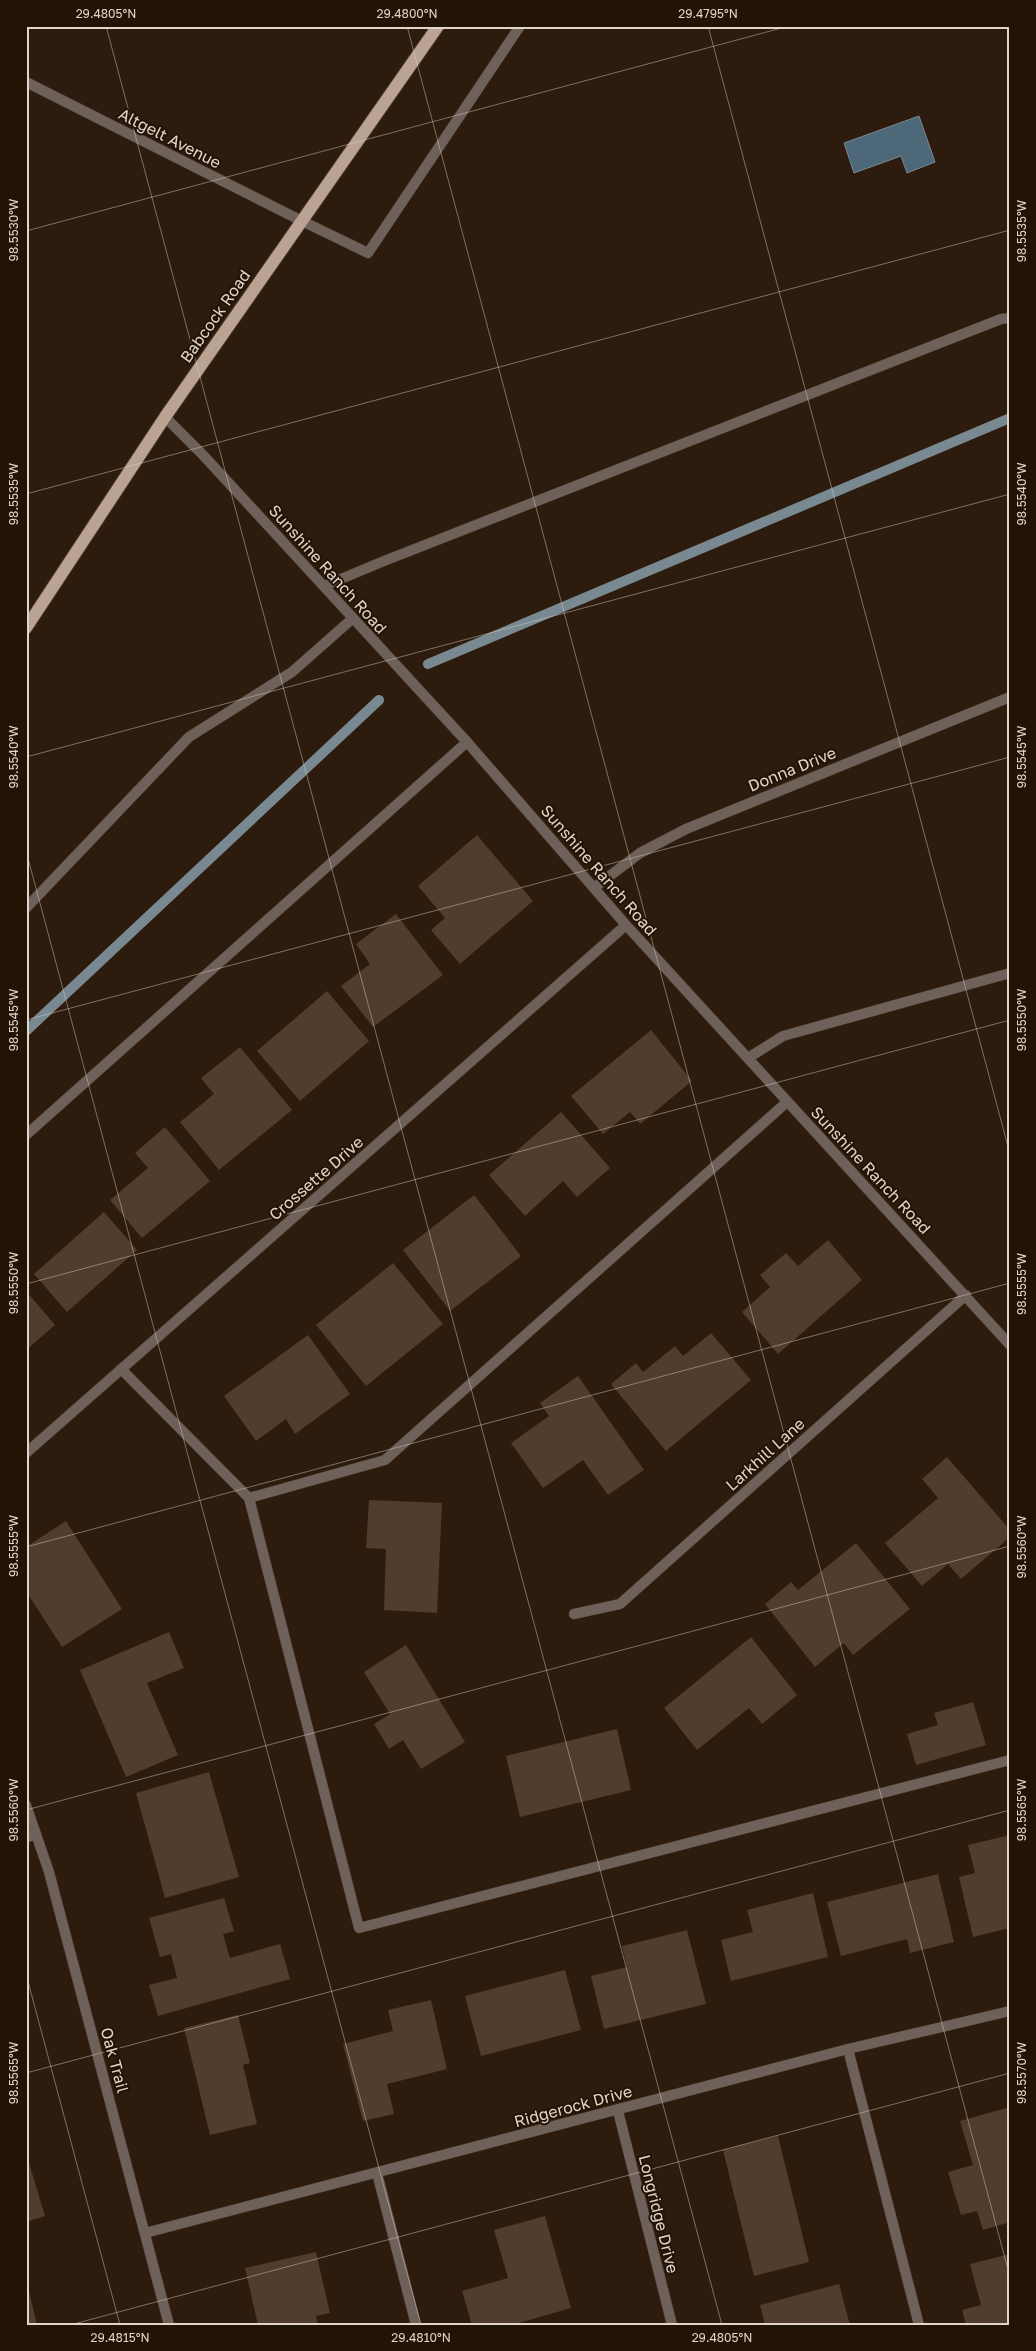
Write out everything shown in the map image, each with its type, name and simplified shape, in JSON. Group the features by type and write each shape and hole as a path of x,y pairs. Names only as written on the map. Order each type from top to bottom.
{"main road":[{"name":"Babcock Road","path":"26,628 165,417 300,220 438,26"}],"street":[{"name":"Altgelt Avenue","path":"26,82 368,253 520,26"},
{"path":"324,586 384,560 955,337 1002,319 1010,318"},
{"name":"Sunshine Ranch Road","path":"165,417 204,455 352,619 467,742 595,887 626,925 1010,1345"},
{"path":"26,908 189,737 292,672 352,619"},
{"name":"Donna Drive","path":"595,887 640,853 686,829 1010,697"},
{"path":"26,1135 467,742"},
{"name":"Crossette Drive","path":"26,1453 626,925"},
{"path":"748,1058 782,1036 1010,973"},
{"path":"249,1498 385,1460 787,1102"},
{"name":"Larkhill Lane","path":"574,1614 620,1604 966,1296"},
{"path":"121,1369 249,1498 359,1928 1010,1760"},
{"name":"Oak Trail","path":"26,1805 31,1836 50,1872 169,2325"},
{"name":"Ridgerock Drive","path":"145,2233 618,2111 848,2049 1010,2012"},
{"path":"848,2049 919,2325"},
{"name":"Longridge Drive","path":"618,2111 672,2325"},
{"path":"377,2173 416,2325"}],"water":[{"path":"919,116 935,162 907,173 901,156 854,173 844,143"}],"building":[{"path":"477,835 533,901 460,964 431,930 445,918 418,886"},
{"path":"396,914 443,975 373,1027 341,986 370,964 356,944"},
{"path":"327,991 369,1041 300,1101 257,1051"},
{"path":"651,1030 692,1081 640,1124 630,1112 603,1134 571,1096"},
{"path":"240,1047 292,1110 219,1170 180,1122 214,1094 201,1078"},
{"path":"561,1112 610,1168 577,1197 563,1181 525,1216 489,1175"},
{"path":"165,1127 210,1181 142,1238 110,1200 148,1168 135,1153"},
{"path":"474,1195 521,1256 450,1311 403,1250"},
{"path":"104,1212 137,1250 67,1312 34,1274"},
{"path":"828,1240 862,1280 778,1354 742,1312 770,1287 760,1275 786,1253 798,1266"},
{"path":"393,1263 443,1324 366,1386 316,1325"},
{"path":"26,1291 55,1325 26,1350"},
{"path":"711,1333 751,1380 666,1451 611,1384 636,1363 643,1372 675,1346 683,1356"},
{"path":"308,1335 350,1394 295,1434 286,1419 256,1441 224,1396"},
{"path":"578,1376 644,1470 608,1495 583,1460 543,1488 511,1443 549,1416 540,1403"},
{"path":"947,1457 1010,1530 1010,1537 961,1579 948,1564 922,1586 885,1543 938,1498 922,1479"},
{"path":"369,1500 442,1503 437,1613 384,1610 386,1549 366,1548"},
{"path":"66,1521 122,1609 62,1647 26,1591 26,1547"},
{"path":"856,1543 910,1609 853,1655 844,1643 815,1667 765,1604 791,1582 798,1590"},
{"path":"169,1632 184,1668 147,1683 178,1755 126,1777 80,1670"},
{"path":"751,1637 797,1695 762,1724 749,1708 697,1750 664,1708"},
{"path":"406,1645 465,1742 421,1769 403,1740 389,1749 374,1724 390,1714 364,1672"},
{"path":"973,1702 986,1745 916,1765 907,1734 938,1725 934,1713"},
{"path":"617,1729 631,1790 520,1817 506,1756"},
{"path":"209,1772 239,1877 165,1898 136,1793"},
{"path":"1010,1835 1010,1928 973,1937 959,1877 975,1873 968,1845"},
{"path":"938,1874 954,1942 910,1953 907,1939 841,1956 827,1902"},
{"path":"813,1893 828,1957 731,1981 721,1940 753,1932 747,1910"},
{"path":"224,1898 234,1931 223,1934 230,1958 280,1944 290,1979 158,2016 149,1985 177,1978 171,1954 160,1957 149,1918"},
{"path":"687,1930 706,2004 604,2029 591,1976 627,1967 622,1946"},
{"path":"565,1970 581,2030 481,2056 465,1996"},
{"path":"431,2000 447,2069 387,2084 394,2114 363,2121 343,2044 393,2031 388,2010"},
{"path":"238,2015 250,2063 243,2065 257,2124 210,2135 184,2028"},
{"path":"1010,2107 1010,2222 983,2230 977,2211 961,2215 948,2172 973,2165 960,2121"},
{"path":"778,2136 809,2262 754,2276 723,2150"},
{"path":"26,2153 45,2216 26,2222"},
{"path":"545,2216 571,2308 512,2325 472,2325 462,2291 508,2278 494,2230"},
{"path":"316,2252 330,2313 316,2316 318,2325 258,2325 245,2268"},
{"path":"1010,2254 1010,2325 966,2325 962,2310 981,2305 970,2264"},
{"path":"27,2283 37,2325 26,2325"},
{"path":"839,2284 850,2325 765,2325 760,2305"}],"waterway":[{"path":"428,664 1010,418"},
{"path":"26,1031 379,700"}]}
